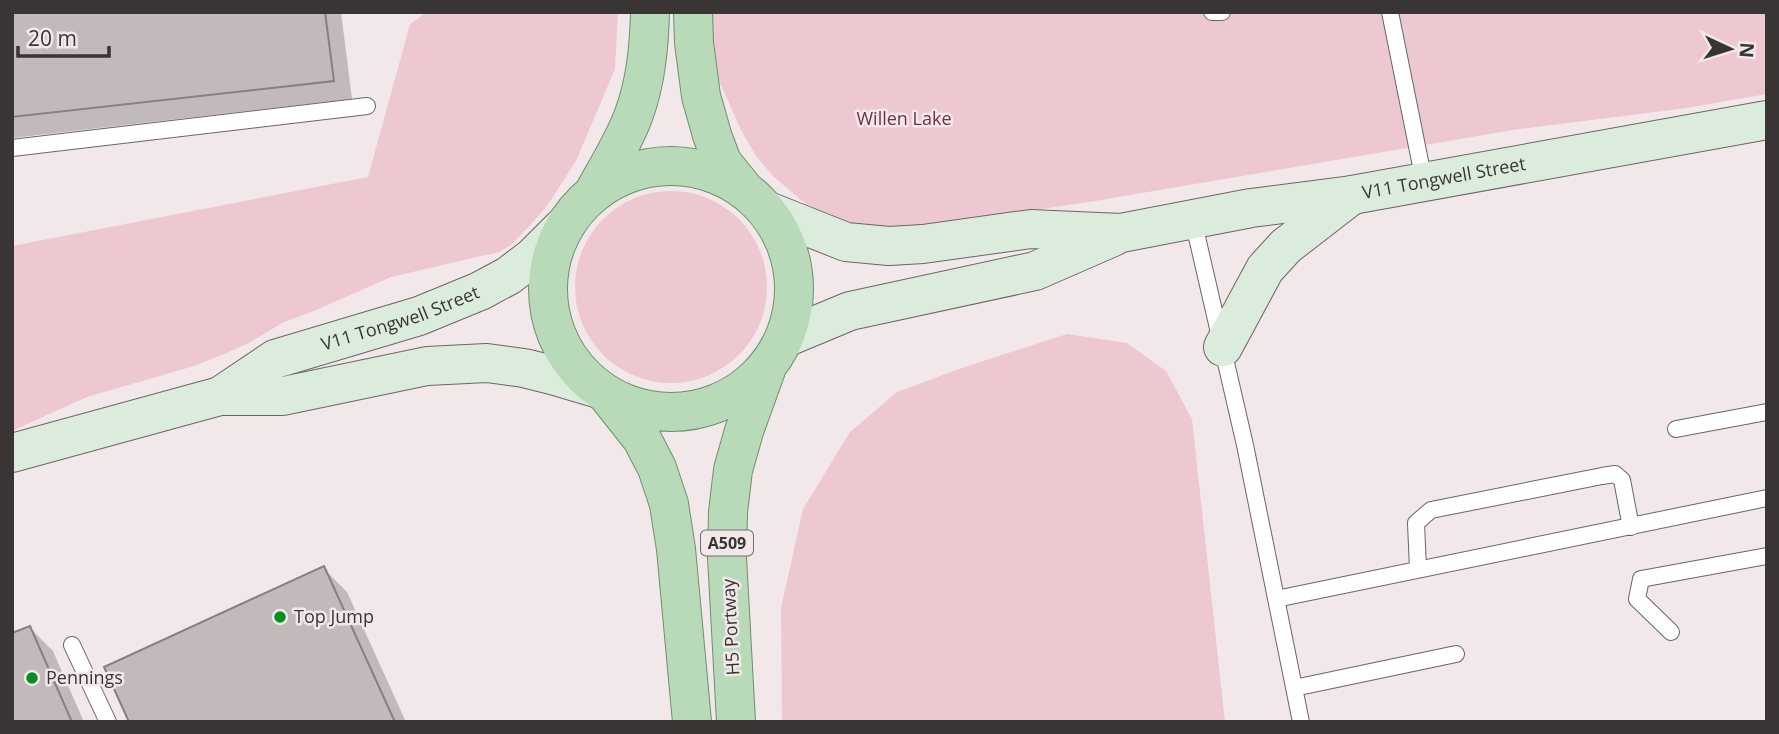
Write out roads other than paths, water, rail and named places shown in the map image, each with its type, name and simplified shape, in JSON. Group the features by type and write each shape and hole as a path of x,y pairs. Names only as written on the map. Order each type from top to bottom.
{"main road":[{"name":"A509","path":"602,392 634,408 662,413 691,412 719,404 745,390 766,370 785,338 794,306 794,272 785,239 723,162 712,135 701,96 694,28"},
{"name":"A509","path":"649,29 644,80 635,113 594,192 567,223 554,251 548,281 549,311 558,340 574,367 602,392 642,439 657,468 669,503 676,549 692,722"},
{"name":"A509","path":"594,192 629,173 668,165 707,170 755,199"},
{"name":"H5 Portway","path":"736,722 727,557 728,512 733,471 766,370"}],"street":[{"name":"V11 Tongwell Street","path":"755,199 846,242 889,246 1031,229 1121,233 1251,208 1352,195 1767,120"},
{"path":"1223,347 1265,269 1286,246 1352,195"},
{"name":"V11 Tongwell Street","path":"220,396 275,359 419,316 480,291 508,276 533,257 567,223"},
{"name":"V11 Tongwell Street","path":"785,338 850,312 1035,271 1121,233"},
{"name":"V11 Tongwell Street","path":"12,453 220,396 283,396 427,366 487,363 552,375 602,392"}],"lane":[{"path":"1212,12 1222,12"},
{"path":"1390,12 1424,181"},
{"path":"12,148 368,107"},
{"path":"1193,220 1245,445 1301,722"},
{"path":"1675,429 1767,412"},
{"path":"1418,569 1416,523 1431,510 1470,502 1615,474 1622,480 1631,527"},
{"path":"1276,599 1767,498"},
{"path":"1671,632 1637,599 1641,579 1767,556"},
{"path":"72,645 108,722"},
{"path":"1294,688 1456,654"}],"place":[{"name":"Top Jump","path":"280,617"},
{"name":"Pennings","path":"32,678"}],"park label":[{"name":"Willen Lake","path":"904,119"}]}
